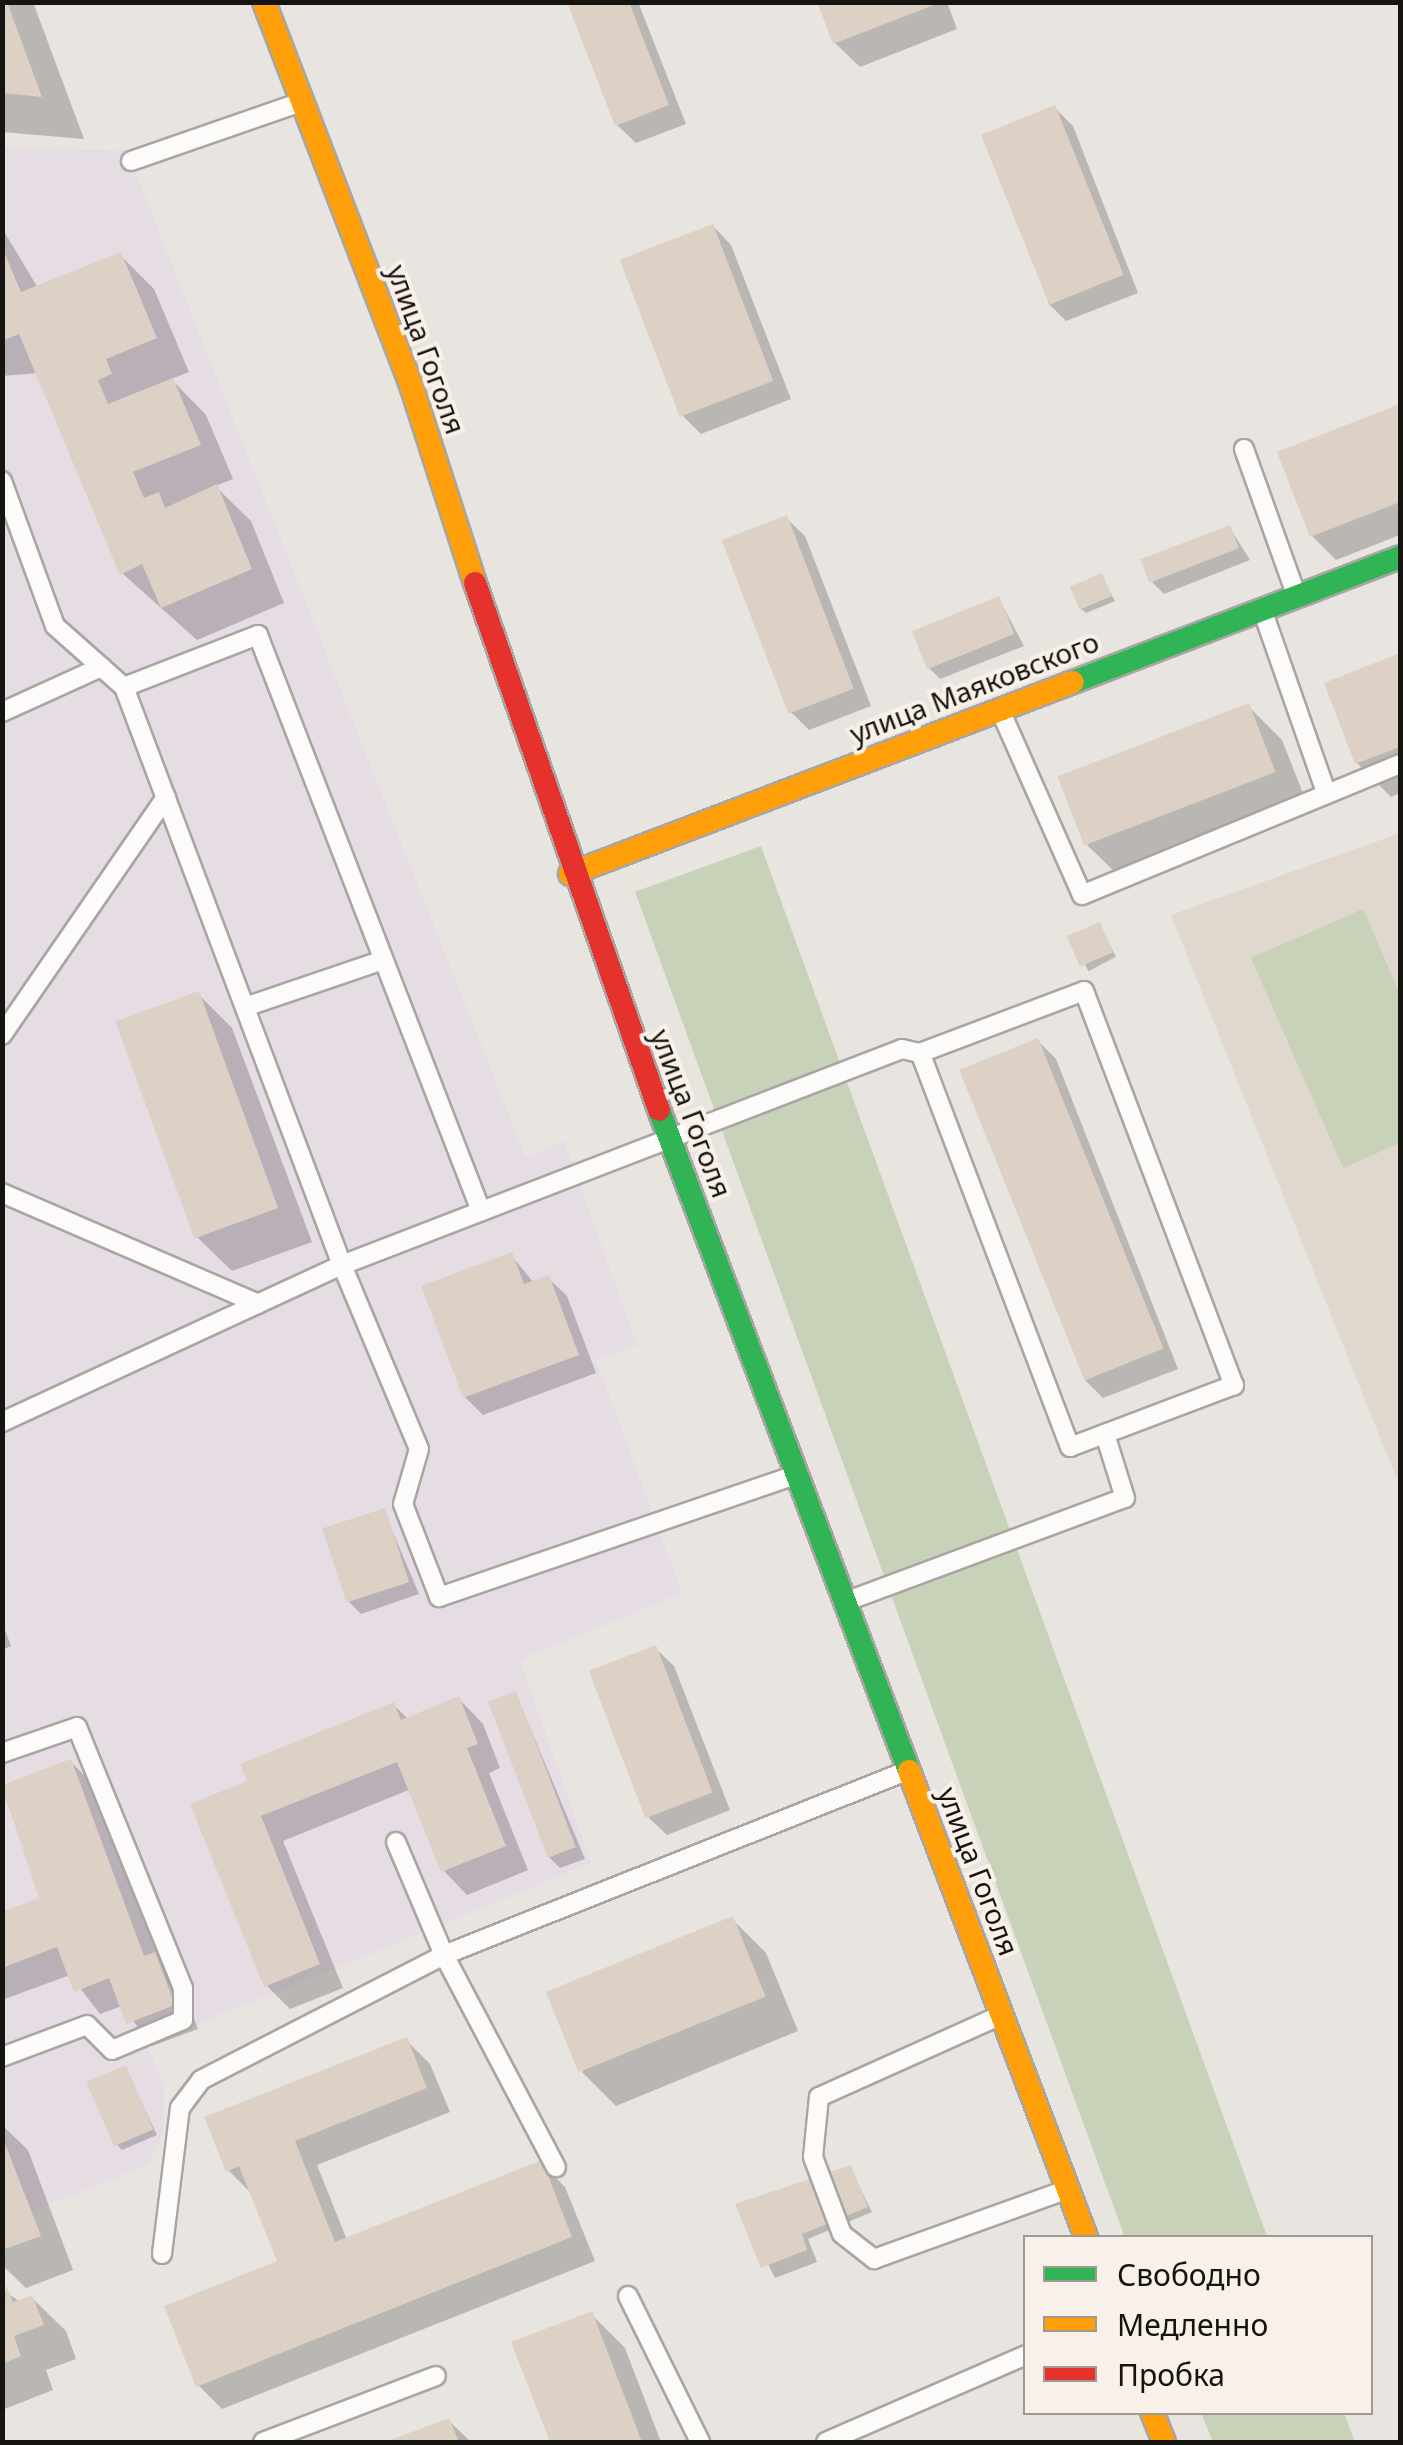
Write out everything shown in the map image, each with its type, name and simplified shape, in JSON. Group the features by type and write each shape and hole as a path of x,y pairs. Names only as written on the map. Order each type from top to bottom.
{"main road":[{"name":"улица Гоголя","path":"264,2 410,385 570,874 1085,2235"},
{"name":"улица Маяковского","path":"570,874 1400,557"},
{"path":"1153,2415 1164,2442"}],"lane":[{"path":"131,161 302,102"},
{"path":"1244,449 1296,594"},
{"path":"2,481 55,626 124,687 342,1265 420,1449 403,1504 439,1597 797,1475"},
{"path":"1261,608 1325,789"},
{"path":"124,687 258,635 481,1212"},
{"path":"2,712 102,666"},
{"path":"1000,709 1082,895 1325,789 1400,764"},
{"path":"2,1034 166,798"},
{"path":"245,1007 383,960"},
{"path":"2,1422 342,1265 902,1049 920,1053 1084,991 1234,1385 1070,1447 920,1053"},
{"path":"2,1192 258,1304"},
{"path":"845,1602 1125,1498 1105,1434"},
{"path":"2,1754 78,1727 183,1988 184,2020 112,2050 87,2025 2,2057"},
{"path":"162,2254 180,2108 201,2080 444,1955 909,1770"},
{"path":"396,1842 444,1955 556,2167"},
{"path":"1002,2015 819,2097 813,2157 842,2234 874,2259 1067,2189"},
{"path":"628,2296 700,2442"},
{"path":"826,2442 858,2436 1023,2356"},
{"path":"263,2442 436,2376"}],"shaded area":[{"path":"3,147 127,151 526,1158 564,1141 637,1345 596,1360 682,1593 520,1660 591,1863 147,2045 164,2085 164,2132 148,2165 3,2223"},
{"path":"1400,833 1400,1487 1171,915"}],"green space":[{"path":"761,846 1267,2235 1124,2235 635,892"},
{"path":"1363,909 1400,994 1400,1143 1343,1168 1251,958"},
{"path":"1202,2415 1345,2415 1355,2442 1213,2442"}],"building":[{"path":"2,2 7,2 42,97 2,93"},
{"path":"567,2 629,2 669,105 615,126"},
{"path":"817,2 939,2 939,3 833,44"},
{"path":"1055,105 1124,275 1049,305 981,135"},
{"path":"713,224 773,381 680,417 620,260"},
{"path":"2,247 21,292 121,252 157,338 106,359 112,374 98,380 108,404 173,378 201,445 133,472 144,498 159,492 165,508 217,484 252,569 161,608 142,564 120,575 19,334 2,341"},
{"path":"1400,404 1400,502 1310,537 1277,452"},
{"path":"787,515 854,689 788,714 722,540"},
{"path":"1230,525 1239,548 1149,583 1140,559"},
{"path":"1102,573 1112,596 1080,610 1070,587"},
{"path":"999,596 1014,634 927,669 912,631"},
{"path":"1400,653 1400,747 1355,764 1324,683"},
{"path":"1249,703 1276,772 1084,846 1058,776"},
{"path":"1100,922 1113,952 1080,966 1067,936"},
{"path":"199,991 278,1208 194,1239 115,1021"},
{"path":"1038,1038 1163,1349 1085,1380 959,1070"},
{"path":"512,1252 524,1284 549,1275 579,1355 463,1398 421,1286"},
{"path":"385,1508 409,1582 346,1603 322,1528"},
{"path":"656,1645 713,1793 645,1818 589,1671"},
{"path":"516,1691 576,1847 548,1858 488,1702"},
{"path":"459,1696 478,1744 467,1748 506,1846 441,1872 397,1762 261,1816 320,1964 264,1987 190,1804 247,1781 240,1764 394,1702 401,1720"},
{"path":"71,1759 144,1956 155,1952 175,2005 126,2024 109,1978 74,1992 57,1947 2,1968 2,1912 39,1898 2,1785"},
{"path":"733,1916 766,1997 578,2072 546,1992"},
{"path":"407,2037 427,2088 295,2141 335,2242 542,2160 572,2237 196,2387 164,2306 277,2261 239,2166 226,2172 204,2117"},
{"path":"126,2065 153,2129 114,2146 86,2082"},
{"path":"2,2136 41,2236 2,2250"},
{"path":"851,2165 868,2207 802,2234 807,2250 761,2268 735,2204"},
{"path":"6,2285 13,2302 32,2295 44,2325 14,2336 21,2356 2,2364"},
{"path":"592,2311 642,2442 550,2442 511,2342"},
{"path":"449,2418 459,2442 385,2442"}],"traffic: fast":[{"path":"1073,682 1400,557"},
{"path":"659,1110 909,1771"}],"traffic: slow":[{"path":"264,2 411,385 475,583"},
{"path":"570,874 1073,682"},
{"path":"909,1771 1085,2235"},
{"path":"1153,2415 1164,2442"}],"traffic: jam":[{"path":"475,583 659,1110"}]}
